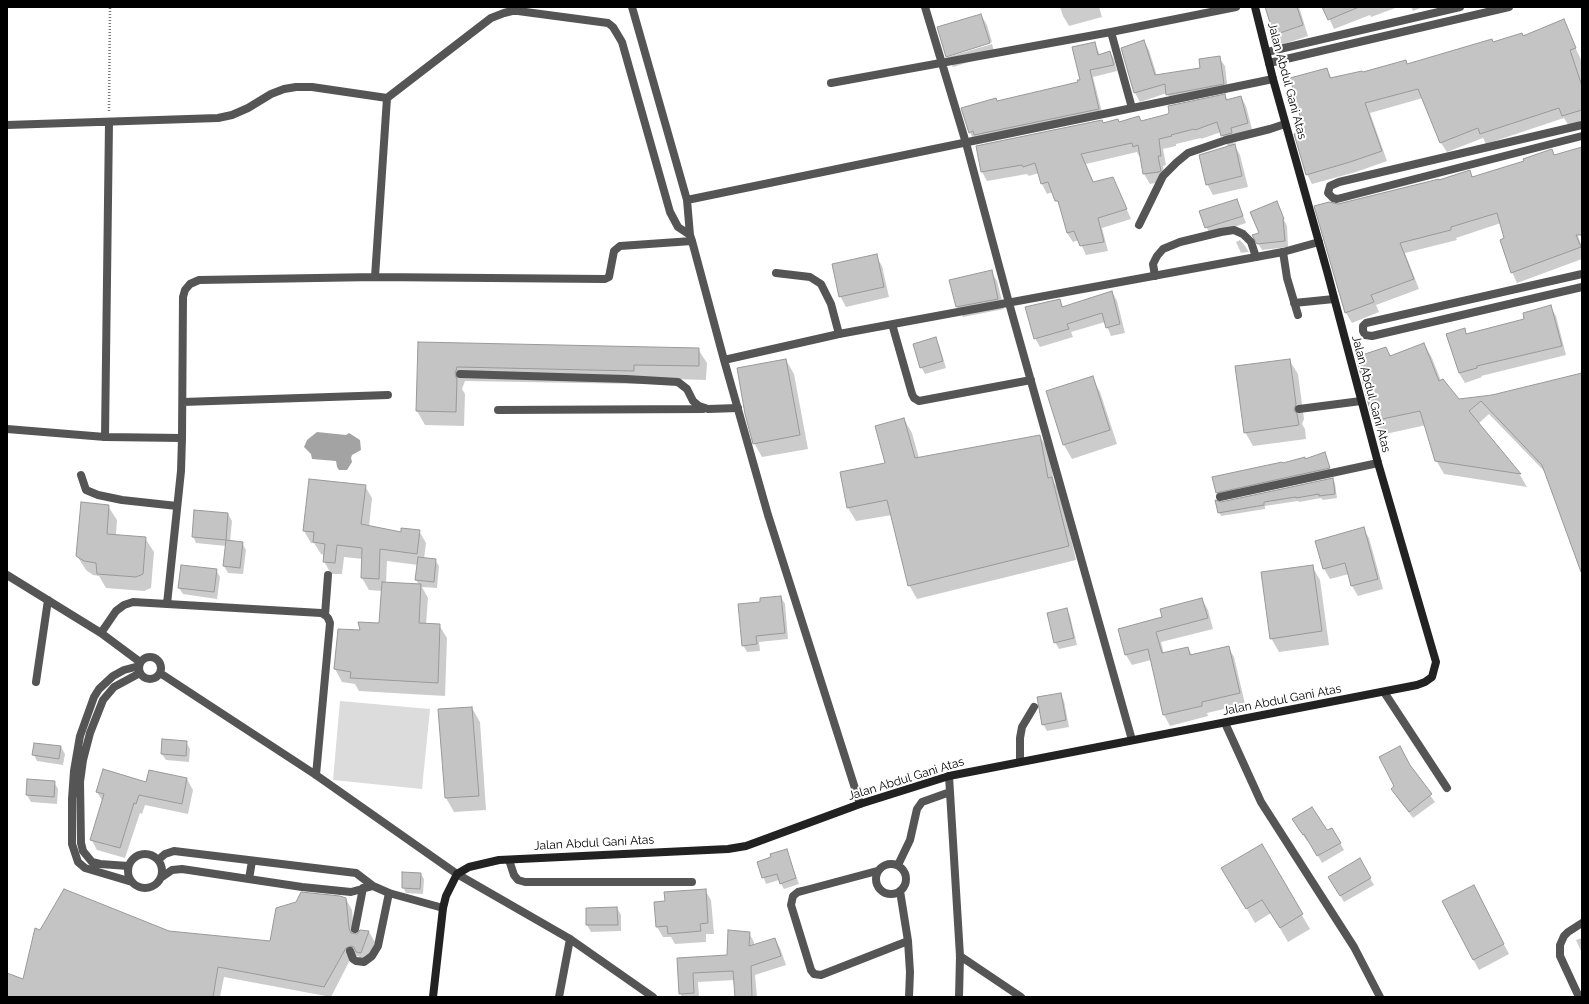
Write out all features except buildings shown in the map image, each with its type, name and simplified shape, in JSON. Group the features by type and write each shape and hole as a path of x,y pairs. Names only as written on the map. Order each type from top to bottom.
{"street":[{"path":"632,7 687,200 691,238 768,515 860,804"},
{"path":"925,7 966,143 1132,740"},
{"path":"831,83 1111,32 1236,7"},
{"name":"Jalan Abdul Gani Atas","path":"458,874 469,867 499,860 728,849 746,846 860,804 949,776 1417,686 1432,677 1436,662 1378,463 1319,242 1285,124 1255,7"},
{"path":"1267,52 1460,7"},
{"path":"1269,63 1489,9 1509,7"},
{"path":"7,125 218,118 232,115 248,108 271,94 284,89 296,87 387,98 492,18 504,13 518,11 608,23 613,27 622,42 670,212 678,227 691,238"},
{"path":"1111,32 1132,108"},
{"path":"687,200 1273,78"},
{"path":"375,277 387,98"},
{"path":"104,437 109,122"},
{"path":"1139,225 1163,176 1188,153 1226,140 1285,124"},
{"path":"1582,126 1339,182 1330,186 1328,193 1333,198 1337,199 1582,136"},
{"path":"1531,138 1534,148"},
{"path":"1155,276 1153,264 1163,249 1180,242 1221,232 1234,230 1243,234 1251,242 1256,257"},
{"path":"167,604 182,438 183,297 185,290 190,284 199,280 375,277 605,279 609,277 614,251 620,246 691,238"},
{"path":"724,360 840,334 1283,252 1319,242"},
{"path":"1283,252 1287,278 1298,315"},
{"path":"776,273 810,277 821,284 832,304 840,334"},
{"path":"1582,274 1366,323 1363,326 1363,331 1365,335 1372,336 1582,287"},
{"path":"1568,277 1571,290"},
{"path":"1294,303 1334,299"},
{"path":"892,324 912,394 914,398 919,401 1031,380"},
{"path":"460,374 618,378 678,382 687,389 696,404 708,409"},
{"path":"183,402 388,395"},
{"path":"1299,409 1361,401"},
{"path":"498,410 738,408"},
{"path":"7,429 104,437 182,438"},
{"path":"1220,497 1378,463"},
{"path":"80,475 86,490 98,495 122,500 177,506"},
{"path":"7,575 100,633 139,667 142,676 149,679 156,677 160,673 161,664 156,658 149,656 139,667 114,688 103,700 90,733 83,760 78,771 72,844 78,862 85,868 132,882 142,888 154,886 162,877 172,870 182,869 350,892 373,886"},
{"path":"325,615 328,575"},
{"path":"36,682 48,600"},
{"path":"100,633 116,611 124,605 133,602 321,613 325,615 330,623 316,775"},
{"path":"160,673 316,775 458,874 570,939 653,997"},
{"path":"1384,692 1447,788"},
{"path":"1020,762 1020,738 1022,727 1034,707"},
{"path":"1225,723 1261,802 1354,947 1380,997"},
{"path":"78,771 81,843 83,851 92,862 128,866"},
{"path":"949,776 960,956 959,997"},
{"path":"898,865 910,840 917,810 922,802 950,792"},
{"path":"158,860 165,854 174,851 356,873 373,886 389,893 443,908"},
{"path":"132,882 129,878 128,866 132,860 142,854 148,854 158,860 162,865 162,877"},
{"path":"509,860 514,875 518,880 525,882 692,882"},
{"path":"249,879 252,861"},
{"path":"900,891 889,894 878,888 875,883 877,871 881,866 892,863 898,865 903,869 906,880 900,891 908,941 910,972 909,997"},
{"path":"877,871 798,892 793,896 791,905 811,970 814,974 821,974 908,941"},
{"path":"433,997 443,908 446,896 458,874"},
{"path":"355,929 363,888"},
{"path":"350,951 352,959 356,961 364,962 372,956 378,946 389,893"},
{"path":"1579,997 1560,956 1560,945 1564,936 1568,932 1582,923"},
{"path":"560,997 570,939"},
{"path":"960,956 1021,997"}],"path":[{"path":"109,122 110,7"}],"shaded area":[{"path":"317,432 346,435 349,433 360,440 361,450 352,455 352,462 347,470 339,470 336,461 312,459 311,454 304,447 307,440"},
{"path":"340,701 430,709 422,789 333,780"}]}
